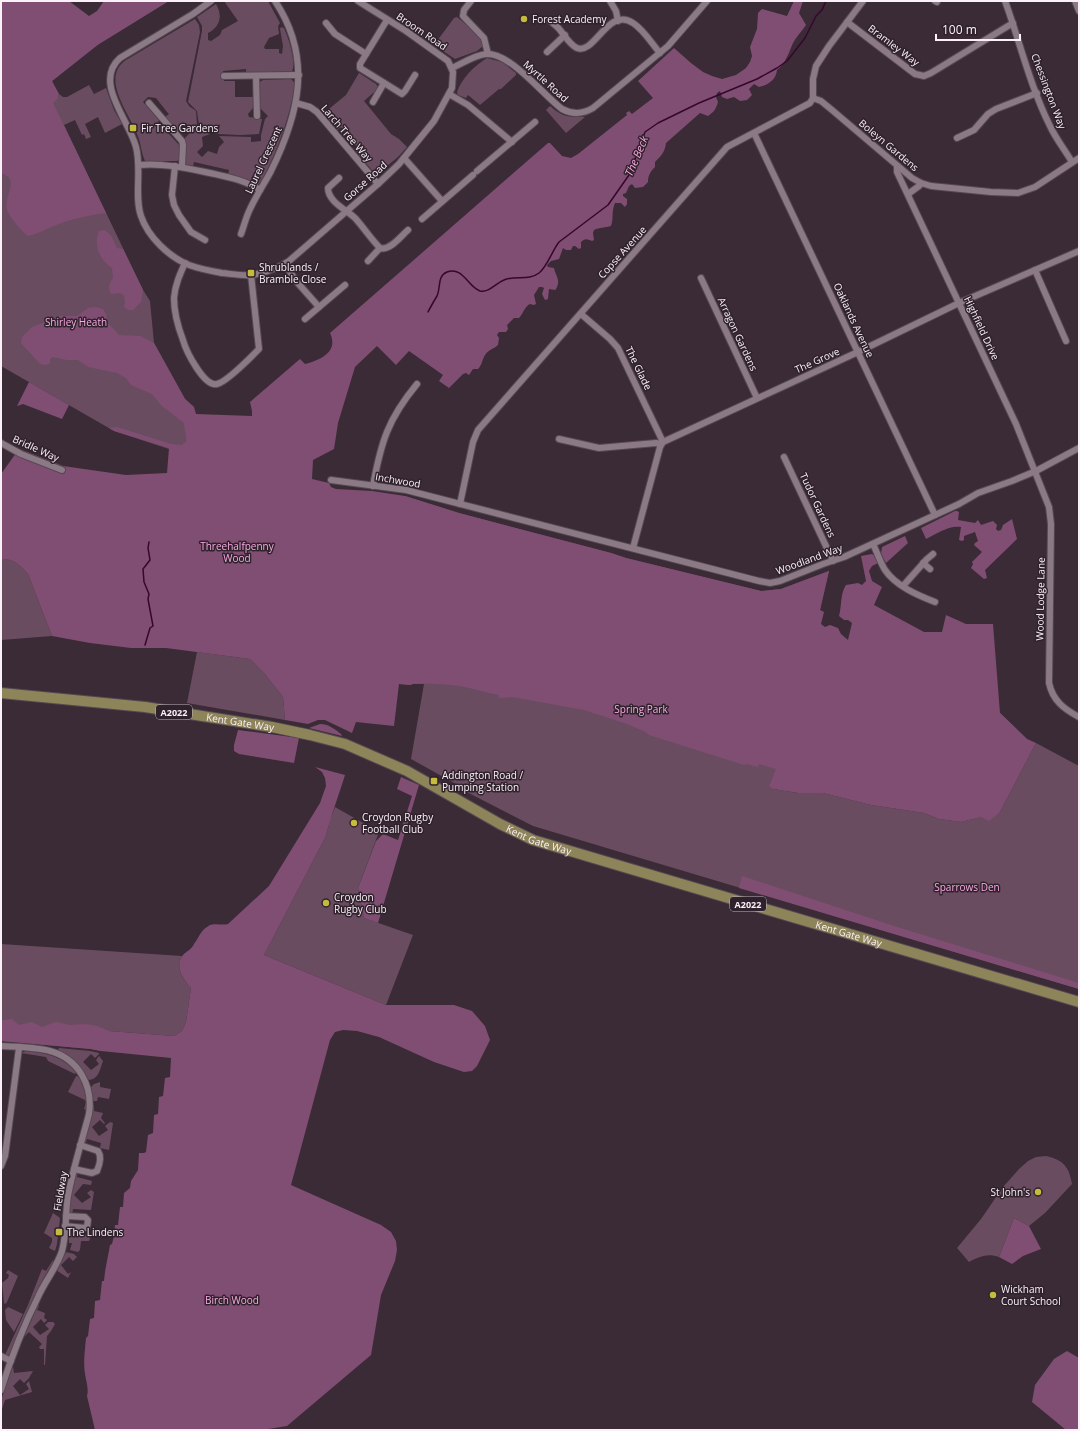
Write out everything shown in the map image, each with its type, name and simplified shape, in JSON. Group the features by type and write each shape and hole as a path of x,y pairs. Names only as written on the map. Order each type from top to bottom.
{"main road":[{"name":"Kent Gate Way","path":"1,693 145,707 272,727 310,735 349,746 407,771 500,824 533,840 1079,1002"}],"street":[{"name":"Gorse Road","path":"211,1 124,55 112,68 110,80 111,90 134,141 139,165 139,205 143,221 162,247 185,263 198,268 225,273 251,275 272,270 285,264 378,184 404,158 428,128 449,94 453,80 452,68"},
{"name":"Laurel Crescent","path":"241,234 249,212 283,143 296,103 299,75 296,51 286,20 275,1"},
{"name":"Broom Road","path":"358,1 445,59 452,68"},
{"path":"452,68 476,57 488,54 484,38 463,16 464,10 471,1"},
{"path":"610,1 616,11 618,21"},
{"path":"549,20 565,35 573,46 583,49 590,45 607,27 618,21 625,20 634,23 660,53 676,38 707,1"},
{"path":"813,98 813,74 816,66 863,1"},
{"name":"Chessington Way","path":"1005,1 1036,93 1050,127 1072,162"},
{"path":"1076,1 1079,11"},
{"path":"387,20 360,64 360,68 402,94 405,92 415,75"},
{"name":"Bramley Way","path":"847,22 915,74 921,76 931,73 1013,23"},
{"path":"326,23 336,34 366,54"},
{"path":"548,52 565,35"},
{"name":"Myrtle Road","path":"488,54 496,55 507,60 555,103 566,111 576,113 585,112 593,108 660,53"},
{"path":"224,76 299,75"},
{"path":"256,76 257,116"},
{"path":"373,102 384,83"},
{"path":"957,138 974,130 988,114 996,109 1036,93"},
{"path":"449,94 471,107 512,142"},
{"name":"Copse Avenue","path":"460,504 473,442 478,430 727,147 807,106 813,98"},
{"name":"Boleyn Gardens","path":"813,98 824,103 910,177 921,183 936,187 1018,193 1031,190 1072,162"},
{"path":"149,103 182,140 183,145 172,195 174,205 191,232 205,240"},
{"name":"Larch Tree Way","path":"296,103 310,107 317,112 378,184"},
{"path":"422,219 535,122"},
{"name":"Oaklands Avenue","path":"754,133 935,515"},
{"path":"404,158 442,201"},
{"path":"1072,162 1079,158"},
{"path":"139,165 178,166 242,180 260,190"},
{"name":"Highfield Drive","path":"897,166 897,172 1016,424 1036,471"},
{"path":"339,178 329,186 328,192 340,207 356,219 380,248 385,249 389,247 408,230"},
{"path":"908,194 921,183"},
{"path":"368,261 380,248"},
{"name":"The Grove","path":"662,443 858,352 959,303 1079,250"},
{"path":"185,263 176,287 174,299 176,316 187,350 200,372 207,381 213,384 218,384 225,380 259,349 251,275"},
{"path":"285,264 296,281 319,307"},
{"path":"1035,270 1066,341"},
{"name":"Arragon Gardens","path":"701,278 757,398"},
{"path":"305,319 345,285"},
{"name":"The Glade","path":"581,314 610,339 618,348 662,443"},
{"path":"374,486 378,458 386,434 396,413 415,387 407,385"},
{"path":"558,439 599,448 662,443 633,548"},
{"name":"Bridle Way","path":"1,443 21,454 62,470"},
{"name":"Woodland Way","path":"460,504 767,583 784,580 844,557 959,504 975,494 1036,471 1079,448"},
{"name":"Tudor Gardens","path":"784,457 833,561"},
{"name":"Wood Lodge Lane","path":"1036,471 1050,508 1051,518 1049,683 1052,694 1057,702 1065,709 1079,717"},
{"name":"Inchwood","path":"331,480 406,490 460,504"},
{"path":"873,544 886,570 903,586 914,593 935,602"},
{"path":"903,586 923,562 933,554"},
{"path":"923,562 930,569"},
{"name":"Fieldway","path":"1,1046 46,1050 68,1059 82,1074 87,1086 90,1103 89,1114 69,1191 64,1240 59,1257 35,1301 1,1390"},
{"path":"1,1166 5,1156 19,1048"},
{"path":"74,1169 92,1173 97,1171 99,1164 100,1157 98,1151 80,1146"},
{"path":"66,1216 85,1217 88,1220 88,1223 86,1227 66,1226"},
{"path":"1,1356 11,1361"}],"green space":[{"path":"1,1 69,1 89,16 97,11 104,1 169,1 96,46 52,81 59,94 58,98 53,103 106,213 73,219 28,236 22,231 8,212 7,204 11,183 7,176 1,173"},
{"path":"224,1 268,1 280,23 278,26 279,34 269,38 264,47 265,49 279,49 279,53 282,54 283,46 280,29 281,27 284,28 288,37 293,62 292,71 246,73 246,69 223,71 224,81 235,81 235,97 253,97 253,108 248,114 249,117 262,119 259,134 218,134 219,124 217,134 212,132 199,125 197,111 188,102 202,31 202,26 197,17 216,4 220,17 215,28 208,33 208,40 211,41 220,35 222,30 238,21"},
{"name":"Threehalfpenny Wood","path":"794,1 803,1 799,13 806,25 794,41 785,61 777,70 775,77 765,85 759,87 754,84 749,89 752,95 747,100 740,101 734,97 727,99 722,97 720,91 717,93 716,97 718,102 712,113 708,116 700,113 666,143 665,149 655,162 655,167 648,178 648,182 643,187 635,188 632,184 629,186 626,193 623,194 623,196 627,199 627,204 625,207 621,203 615,203 611,226 594,230 594,240 592,241 585,239 581,242 581,248 579,249 575,246 573,246 571,250 566,250 563,248 559,259 551,261 547,265 548,267 554,268 558,281 556,289 549,289 548,299 545,300 542,294 544,288 539,287 534,295 536,304 528,305 519,318 514,318 507,325 508,329 506,332 499,332 497,335 499,338 498,345 487,353 478,369 473,369 469,375 466,373 463,374 449,388 439,381 443,375 409,351 396,365 377,346 356,366 338,423 334,449 313,460 312,479 329,483 331,487 336,489 372,491 405,496 459,513 626,558 761,591 781,589 829,571 820,610 824,612 821,624 825,627 830,625 838,628 841,634 848,640 852,623 839,616 844,588 846,585 858,583 862,585 866,581 861,556 872,554 875,556 878,563 872,566 869,571 872,581 882,587 874,605 924,632 942,632 946,615 966,624 993,624 1000,713 1027,739 1036,743 1000,812 989,821 981,817 961,822 939,819 924,813 871,805 823,793 798,793 773,789 769,786 776,769 759,764 758,767 747,764 744,765 649,735 644,731 624,723 584,710 512,697 499,698 499,695 453,685 399,684 394,726 356,722 352,733 325,720 318,720 308,724 285,720 283,697 264,673 250,659 166,648 131,648 90,643 52,636 28,574 16,563 1,559 1,474 19,449 63,466 126,475 167,473 169,448 114,431 109,428 117,427 171,444 181,445 186,442 186,437 184,423 162,406 152,394 131,385 126,378 117,373 88,367 78,360 67,360 53,357 50,359 50,363 46,365 40,364 21,343 22,337 32,327 42,323 48,323 60,316 77,316 88,308 95,307 103,309 106,314 107,322 119,335 140,336 154,343 185,399 194,407 196,414 252,416 250,402 300,359 305,364 326,354 332,345 330,333 548,143 550,143 562,156 571,158 627,115 626,113 629,111 632,114 653,98 638,81 674,48 703,72 712,76 722,79 736,75 746,68 750,62 752,56 750,47 757,29 758,13 762,9 787,16"},
{"path":"457,17 476,34 483,46 477,51 455,59 434,45 454,18"},
{"path":"195,19 199,25 200,32 186,101 189,106 196,111 197,125 210,134 202,137 203,146 197,152 202,157 208,151 217,154 219,147 224,142 219,136 251,137 251,142 261,141 265,119 268,116 259,107 258,83 263,80 291,79 294,82 294,92 282,135 276,151 258,185 244,179 228,175 229,170 194,162 193,166 185,165 185,138 189,134 184,128 179,131 175,130 165,117 169,114 156,98 148,97 143,102 159,120 158,122 180,146 179,160 177,161 145,161 138,137 119,96 116,86 116,76 119,67 126,60"},
{"name":"Shirley Heath","path":"99,44 52,81 58,98 59,94 63,97 67,97 89,85 94,94 106,88 114,110 122,124 105,133 98,117 85,124 91,137 86,139 84,134 82,135 75,120 64,125 143,290 150,301 154,343 185,399 194,407 186,443 169,449 114,431 1,366 1,93"},
{"path":"487,58 502,62 516,73 516,75 480,105 468,95 466,98 458,95 457,92 469,73"},
{"path":"359,73 376,84 378,87 375,94 373,93 364,101 391,134 407,147 398,157 376,175 354,149 357,147 341,127 337,130 324,113 346,95"},
{"path":"550,106 563,115 571,117 585,117 566,133 546,110"},
{"path":"104,230 111,235 117,248 123,249 143,290 141,302 133,310 128,310 124,307 124,295 120,293 111,294 109,290 109,286 113,278 112,268 101,257 97,247 97,237 99,231"},
{"path":"29,382 69,405 62,419 23,404 17,406"},
{"name":"Spring Park","path":"405,496 459,513 626,558 761,591 781,589 829,571 805,685 1000,713 1027,739 775,773 770,784 773,789 798,793 823,793 871,805 924,813 939,819 961,822 1000,812 1036,743 1079,766 1079,989 533,826 455,786 456,784 411,759 424,684 399,684"},
{"path":"955,511 959,512 958,520 975,523 978,520 981,525 993,521 997,525 996,529 998,531 1001,530 1003,525 1012,519 1017,539 985,570 987,578 984,579 971,568 973,564 972,562 982,552 974,545 978,541 975,532 964,536 964,540 962,541 959,540 961,527 952,527 926,539 921,528"},
{"path":"905,536 908,543 886,563 881,554 882,547"},
{"path":"1,559 16,563 28,574 52,636 1,640"},
{"path":"197,652 250,659 264,673 283,697 285,720 187,703"},
{"path":"320,724 331,727 342,736 309,728"},
{"path":"238,730 299,738 294,763 239,754 234,751"},
{"name":"Birch Wood","path":"315,767 345,775 326,836 264,955 386,1005 454,1005 472,1011 485,1026 490,1040 477,1066 472,1071 464,1072 434,1062 379,1037 357,1031 343,1030 335,1032 330,1040 291,1185 381,1225 391,1232 396,1241 397,1250 395,1261 381,1295 371,1355 287,1426 262,1430 95,1430 87,1396 88,1388 84,1365 86,1338 88,1336 90,1319 94,1318 95,1301 100,1300 102,1281 104,1281 110,1245 112,1244 114,1236 115,1225 118,1225 120,1207 123,1207 124,1193 130,1188 131,1181 138,1170 139,1153 146,1152 148,1135 153,1133 154,1115 158,1114 159,1097 163,1096 165,1078 170,1077 171,1058 1,1041 1,1022 3,1020 12,1019 19,1025 32,1022 42,1027 56,1022 70,1025 85,1024 97,1026 109,1031 174,1036 182,1031 186,1022 191,988 185,981 179,968 180,959 192,947 205,928 212,925 228,924 269,886 320,803 326,786 325,778 322,772"},
{"path":"401,777 419,785 378,923 364,918 358,888 376,841 383,834 398,840 412,796 397,789"},
{"name":"Croydon Rugby Club","path":"335,807 379,832 358,888 364,918 413,935 386,1005 264,955 326,836"},
{"path":"742,876 894,926 1079,983 1079,989 739,888"},
{"path":"1,944 182,956 179,965 181,973 191,988 186,1022 182,1031 174,1036 109,1031 101,1051 1,1041"},
{"path":"59,1048 99,1053 95,1058 91,1054 83,1062 91,1070 99,1064 96,1060 99,1056 103,1061 97,1076 89,1080 72,1060 58,1050"},
{"path":"26,1051 53,1056 65,1062 76,1072 75,1074 48,1061 46,1057 21,1053"},
{"path":"76,1076 80,1077 85,1089 87,1101 86,1110 84,1109 86,1102 85,1100 68,1092"},
{"path":"100,1082 100,1087 111,1089 109,1099 98,1097 97,1101 93,1101 91,1087"},
{"path":"94,1105 94,1111 103,1113 101,1118 105,1123 104,1124 100,1120 92,1127 99,1136 108,1130 105,1126 110,1122 113,1123 109,1150 100,1148 101,1143 87,1139 85,1145 84,1144"},
{"path":"1046,1156 1061,1162 1067,1168 1072,1184 1045,1213 1029,1226 1014,1218 999,1257 980,1257 969,1262 957,1248 981,1219 1003,1187 1019,1169 1028,1161 1036,1157"},
{"path":"78,1172 77,1177 92,1181 91,1185 83,1184 74,1195 82,1203 91,1197 87,1193 91,1190 94,1192 91,1210 73,1209 72,1215 69,1214 71,1198 76,1173"},
{"path":"53,1213 60,1218 55,1251 49,1248 52,1238 44,1233"},
{"path":"1014,1218 1029,1226 1041,1249 1023,1256 1012,1264 999,1257"},
{"path":"71,1228 71,1234 91,1236 89,1241 81,1241 80,1250 78,1252 70,1250 72,1243 69,1243 69,1229"},
{"path":"66,1252 74,1254 77,1257 73,1261 69,1257 61,1265 68,1274 71,1272 68,1278 56,1270"},
{"path":"53,1260 10,1353 8,1356 5,1355 28,1305 42,1269 46,1271"},
{"path":"8,1270 18,1276 5,1304 2,1283 8,1278 9,1275 6,1273"},
{"path":"38,1305 37,1310 45,1313 44,1318 47,1320 44,1323 41,1319 33,1327 40,1335 49,1329 45,1325 48,1322 53,1322 55,1324 47,1336 45,1365 44,1349 40,1349 39,1347 42,1344 29,1332 25,1336"},
{"path":"8,1307 23,1314 14,1332 6,1320 5,1310"},
{"path":"1067,1351 1079,1358 1079,1430 1066,1430 1032,1402 1035,1385 1054,1359"},
{"path":"13,1366 14,1373 33,1371 24,1383 20,1379 13,1386 20,1395 29,1389 26,1384 29,1381 32,1392 5,1400 1,1412 1,1400"}],"waterway":[{"name":"The Beck","path":"428,312 437,296 440,279 447,272 453,271 461,274 472,286 480,291 486,291 501,281 513,278 531,277 539,273 545,267 559,242 608,205 629,175 645,132 658,123 699,103 757,79 787,61 805,38 816,16 822,10 826,1"},
{"path":"145,645 150,628 153,626 148,599 149,594 144,582 143,569 150,560 148,548 149,542"}],"place":[{"name":"Forest Academy","path":"524,19"},
{"name":"Fir Tree Gardens","path":"133,128"},
{"name":"Shrublands / Bramble Close","path":"251,273"},
{"name":"Addington Road / Pumping Station","path":"434,781"},
{"name":"Croydon Rugby Football Club","path":"354,823"},
{"name":"Croydon Rugby Club","path":"326,903"},
{"name":"St John's","path":"1038,1192"},
{"name":"The Lindens","path":"59,1232"},
{"name":"Wickham Court School","path":"993,1295"}],"park label":[{"name":"Sparrows Den","path":"967,887"}]}
